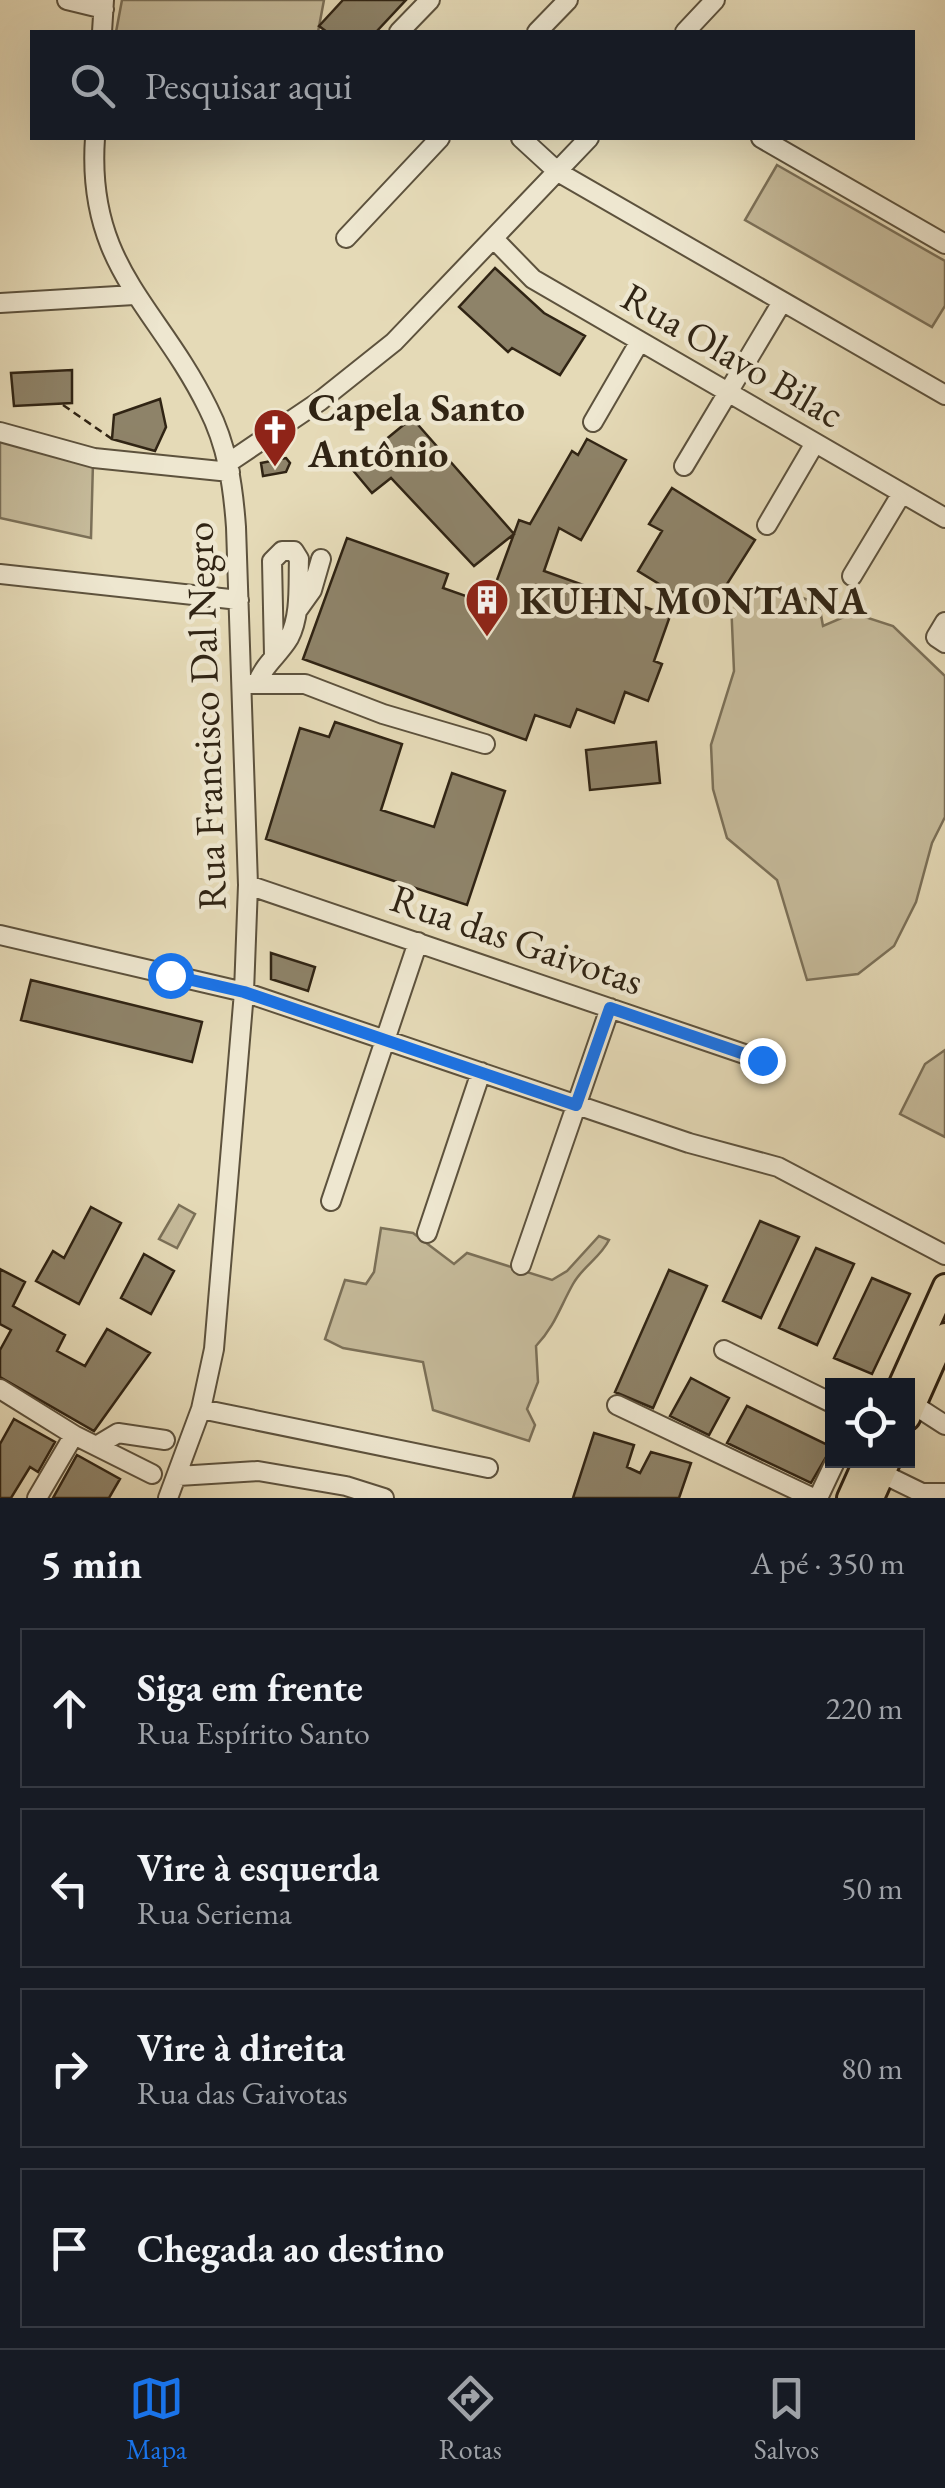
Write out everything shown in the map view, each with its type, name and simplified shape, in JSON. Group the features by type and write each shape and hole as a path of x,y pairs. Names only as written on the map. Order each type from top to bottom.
{"main road":[{"path":"915,1378 945,1286"},
{"path":"915,1389 945,1335"},
{"path":"849,1498 876,1468"},
{"path":"872,1498 878,1468"}],"street":[{"path":"67,0 104,4 102,30"},
{"path":"405,30 430,0"},
{"path":"540,30 568,0"},
{"path":"687,30 714,0"},
{"name":"Rua Francisco Dal Negro","path":"95,140 98,207 114,258 134,295 202,395 229,467 249,684 244,992 218,1318 201,1408 168,1498"},
{"path":"346,238 438,140"},
{"path":"522,140 558,172 945,396"},
{"path":"0,432 94,458 229,467 356,374 418,320 588,140"},
{"path":"764,140 945,244"},
{"name":"Rua Olavo Bilac","path":"495,240 533,279 945,518"},
{"path":"0,303 134,295"},
{"path":"684,466 782,302"},
{"path":"593,422 640,341"},
{"path":"767,524 815,443"},
{"path":"852,576 902,494"},
{"path":"249,684 274,656 295,626 299,558 294,551 282,551 272,561 274,656"},
{"path":"296,611 312,590 321,559"},
{"path":"0,574 239,600"},
{"path":"249,684 304,684 383,714 485,744"},
{"name":"Rua das Gaivotas","path":"248,885 762,1060"},
{"path":"0,935 244,992 576,1105 778,1168 945,1254"},
{"path":"331,1201 418,942"},
{"path":"521,1265 610,1008"},
{"path":"427,1234 480,1072"},
{"path":"724,1350 825,1400"},
{"path":"0,1389 74,1435 152,1474"},
{"path":"618,1406 816,1498 832,1468"},
{"path":"201,1408 488,1468"},
{"path":"915,1408 945,1425"},
{"path":"98,1445 118,1432 164,1440"},
{"path":"37,1498 74,1435"},
{"path":"883,1468 922,1494 945,1493"},
{"path":"178,1476 258,1470 384,1498"}],"path":[{"path":"63,405 112,438"}],"shaded area":[{"path":"122,0 324,0 318,30 116,30"},
{"path":"777,165 945,261 945,306 932,327 745,220"},
{"path":"0,439 93,462 91,538 0,518"},
{"path":"773,587 819,604 823,626 853,613 893,626 945,676 945,817 932,843 916,902 894,946 858,974 807,980 777,880 727,838 713,789 711,745 734,671 731,601 752,588"},
{"path":"945,1050 945,1137 900,1114 925,1064"},
{"path":"179,1205 195,1214 177,1248 159,1239"},
{"path":"381,1228 413,1233 454,1264 467,1253 552,1280 567,1271 599,1236 609,1240 577,1278 553,1324 536,1346 538,1382 527,1409 535,1425 529,1441 433,1410 423,1362 343,1348 325,1339 345,1280 366,1284 374,1272"}],"building":[{"path":"343,0 406,0 378,30 324,30 319,26"},
{"path":"495,268 544,313 585,336 560,375 512,348 508,352 459,307"},
{"path":"72,370 72,403 14,406 11,373"},
{"path":"160,399 166,427 155,451 112,439 114,415"},
{"path":"412,418 514,534 474,566 391,478 372,493 351,468"},
{"name":"KUHN MONTANA","path":"587,439 626,460 581,540 559,528 544,571 670,616 654,661 662,664 648,701 625,692 614,723 577,709 570,727 535,715 526,740 303,659 347,538 448,574 443,588 474,599 479,586 493,591 519,520 530,524 572,451 578,455"},
{"name":"Capela Santo Antônio","path":"286,458 290,463 286,472 263,476 261,463"},
{"path":"672,488 755,540 708,614 638,571 662,531 649,524"},
{"path":"335,722 402,744 381,810 434,827 452,773 505,791 467,905 266,839 300,728 329,737"},
{"path":"656,742 660,783 590,790 586,750"},
{"path":"271,953 315,967 308,991 271,979"},
{"path":"31,980 202,1022 192,1062 21,1020"},
{"path":"91,1207 121,1223 79,1304 36,1281 53,1251 64,1258"},
{"path":"760,1221 799,1237 761,1318 723,1301"},
{"path":"816,1248 854,1264 817,1345 779,1328"},
{"path":"144,1254 174,1271 151,1314 121,1298"},
{"path":"0,1269 25,1282 13,1306 65,1335 57,1351 85,1366 107,1329 150,1353 94,1431 0,1377 0,1350 11,1330 0,1324"},
{"path":"669,1270 707,1286 653,1408 615,1392"},
{"path":"872,1278 910,1294 872,1374 834,1358"},
{"path":"691,1378 729,1398 709,1435 670,1416"},
{"path":"747,1406 825,1444 825,1459 811,1483 727,1443"},
{"path":"14,1419 55,1442 38,1472 30,1467 11,1498 0,1498 0,1444"},
{"path":"594,1433 634,1445 627,1467 640,1473 651,1452 691,1463 679,1498 573,1498"},
{"path":"77,1455 120,1479 109,1498 53,1498"}],"place":[{"name":"Capela Santo Antônio","path":"275,468"},
{"name":"KUHN MONTANA","path":"487,638"}],"route":[{"path":"170,975 244,992 576,1105 610,1008 762,1060"}]}
